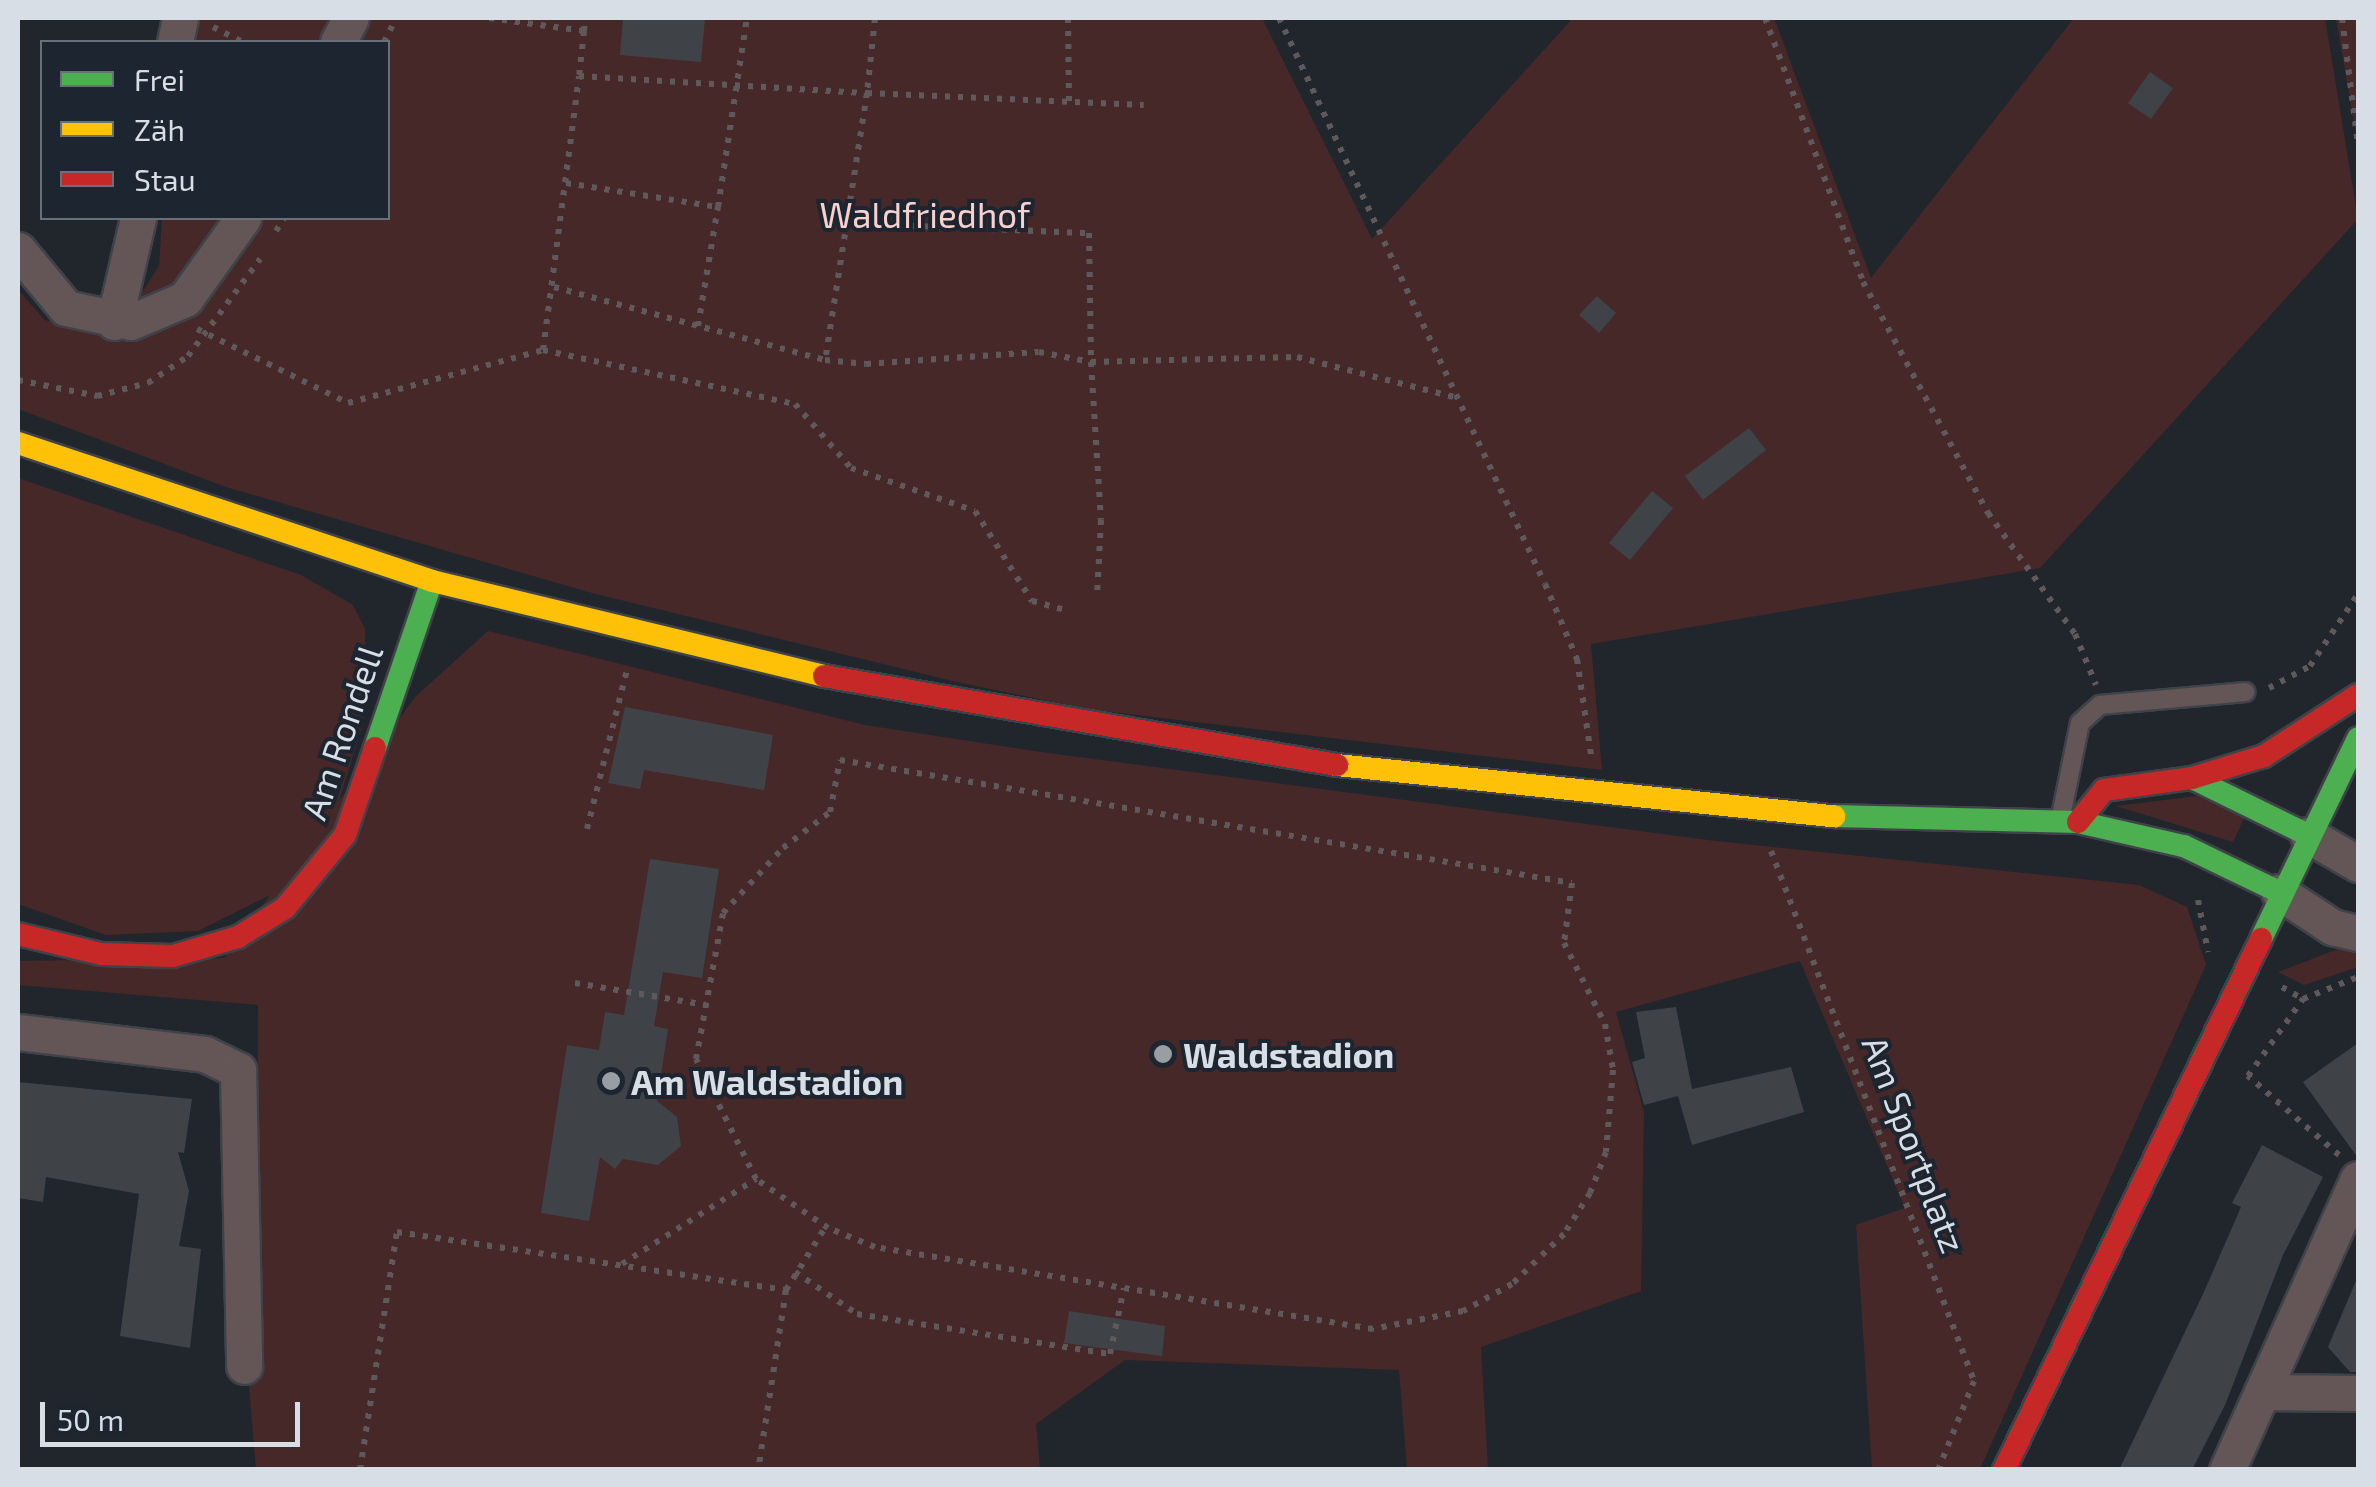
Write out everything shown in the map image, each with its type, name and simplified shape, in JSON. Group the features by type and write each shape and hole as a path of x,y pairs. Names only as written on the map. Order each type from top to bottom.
{"main road":[{"path":"18,443 432,581 911,696 1278,758 1597,795 1829,816 2069,822 2184,846 2278,892"},
{"name":"Am Rondell","path":"18,934 101,954 173,956 238,937 285,908 345,835 432,581"},
{"path":"2069,822 2104,790 2192,778 2287,746 2358,696"},
{"path":"2004,1470 2278,892 2358,738"},
{"path":"2192,778 2308,835"}],"street":[{"path":"339,40 351,18"},
{"path":"114,322 138,220"},
{"path":"18,250 56,302 114,322 164,313 198,285 242,220"},
{"path":"2308,835 2358,864"},
{"path":"2278,892 2332,927 2358,932"},
{"path":"18,1032 205,1054 238,1070 244,1366"},
{"path":"2227,1470 2352,1170"},
{"path":"2262,1392 2358,1393"}],"lane":[{"path":"2069,822 2080,723 2100,706 2245,692"}],"path":[{"path":"489,18 584,31"},
{"path":"544,350 585,18"},
{"path":"698,326 747,18"},
{"path":"825,360 875,18"},
{"path":"1068,18 1069,103"},
{"path":"1280,18 1577,660 1597,795"},
{"path":"1764,18 1863,282 1988,513 2091,662 2100,706"},
{"path":"2342,18 2358,144"},
{"path":"580,76 736,80 867,92 1144,105"},
{"path":"566,183 718,207"},
{"path":"846,223 1089,233 1090,362 1102,520 1098,597"},
{"path":"554,287 825,360 866,364 1039,352 1090,362 1296,357 1459,398"},
{"path":"164,313 348,403 544,350 795,404 851,468 974,511 1032,601 1069,611"},
{"path":"2245,692 2310,666 2358,594"},
{"path":"587,829 630,660"},
{"path":"840,760 1572,883 1564,943 1605,1024 1612,1115 1590,1192 1533,1266 1464,1312 1373,1328 876,1247 826,1226 756,1179 696,1059 706,1005 723,913 783,848 830,812 840,760"},
{"name":"Am Sportplatz","path":"1766,839 1974,1381 1938,1470"},
{"path":"2205,909 2203,949 2214,954"},
{"path":"2352,1170 2248,1076 2303,999 2358,977"},
{"path":"2272,982 2303,999"},
{"path":"575,983 706,1005"},
{"path":"621,1265 756,1179"},
{"path":"758,1470 786,1290 826,1226"},
{"path":"360,1470 398,1232 786,1290"},
{"path":"795,1272 857,1314 1110,1354 1124,1288"}],"green space":[{"name":"Waldfriedhof","path":"174,18 1262,18 1372,239 1573,18 1774,18 1871,278 2074,18 2325,18 2358,219 2040,568 1591,644 1602,770 1086,709 957,682 592,593 226,487 18,409 18,290 45,320 100,334 135,303 159,266 162,220 390,220 390,40 172,40"},
{"path":"2336,18 2358,18 2358,146"},
{"path":"18,478 301,575 353,605 365,629 365,717 336,810 272,894 198,931 106,935 18,904"},
{"path":"488,631 865,725 1716,841 2139,885 2187,907 2206,965 1980,1469 1872,1469 1856,1225 1905,1208 1800,961 1616,1012 1644,1112 1641,1291 1481,1347 1488,1469 1407,1469 1399,1370 1125,1360 1036,1424 1040,1469 256,1470 248,1375 256,1367 258,1005 18,985 18,961 224,958 415,697"},
{"path":"2197,796 2244,818 2233,842 2116,806"},
{"path":"2343,947 2358,950 2358,967 2304,985 2278,972"}],"building":[{"path":"623,18 705,18 701,62 620,55"},
{"path":"2150,72 2173,88 2151,119 2128,103"},
{"path":"1597,296 1616,313 1599,333 1579,315"},
{"path":"1749,428 1766,450 1703,500 1685,476"},
{"path":"1652,491 1673,508 1630,560 1609,543"},
{"path":"625,707 773,735 764,790 644,770 640,789 608,783"},
{"path":"650,859 719,869 702,978 663,972 654,1026 668,1029 657,1101 677,1117 681,1146 658,1165 623,1159 615,1169 600,1157 589,1221 541,1213 567,1045 599,1050 605,1012 624,1015"},
{"path":"1676,1007 1692,1089 1791,1067 1804,1112 1692,1145 1678,1096 1644,1105 1632,1062 1645,1058 1636,1012"},
{"path":"2358,1043 2358,1158 2303,1082"},
{"path":"18,1082 192,1099 184,1153 178,1152 189,1191 179,1246 201,1249 190,1348 120,1336 139,1194 46,1177 43,1202 18,1198"},
{"path":"2262,1145 2323,1177 2283,1255 2225,1405 2192,1470 2119,1470 2203,1294 2241,1207 2232,1203"},
{"path":"2358,1276 2358,1372 2350,1372 2328,1347"},
{"path":"1069,1311 1165,1326 1162,1356 1064,1343"}],"traffic: fast":[{"path":"375,748 432,581"},
{"path":"2261,939 2358,738"},
{"path":"2192,778 2308,835"},
{"path":"1834,816 2078,822 2184,846 2279,892"}],"traffic: slow":[{"path":"18,443 432,581 824,676"},
{"path":"1337,765 1834,816"}],"traffic: jam":[{"path":"824,676 1337,765"},
{"path":"2078,822 2104,790 2192,778 2264,756 2358,695"},
{"path":"18,934 101,954 173,956 238,937 285,908 345,835 375,748"},
{"path":"2004,1470 2261,939"}],"place":[{"name":"Waldstadion","path":"1163,1054"},
{"name":"Am Waldstadion","path":"611,1081"}]}
